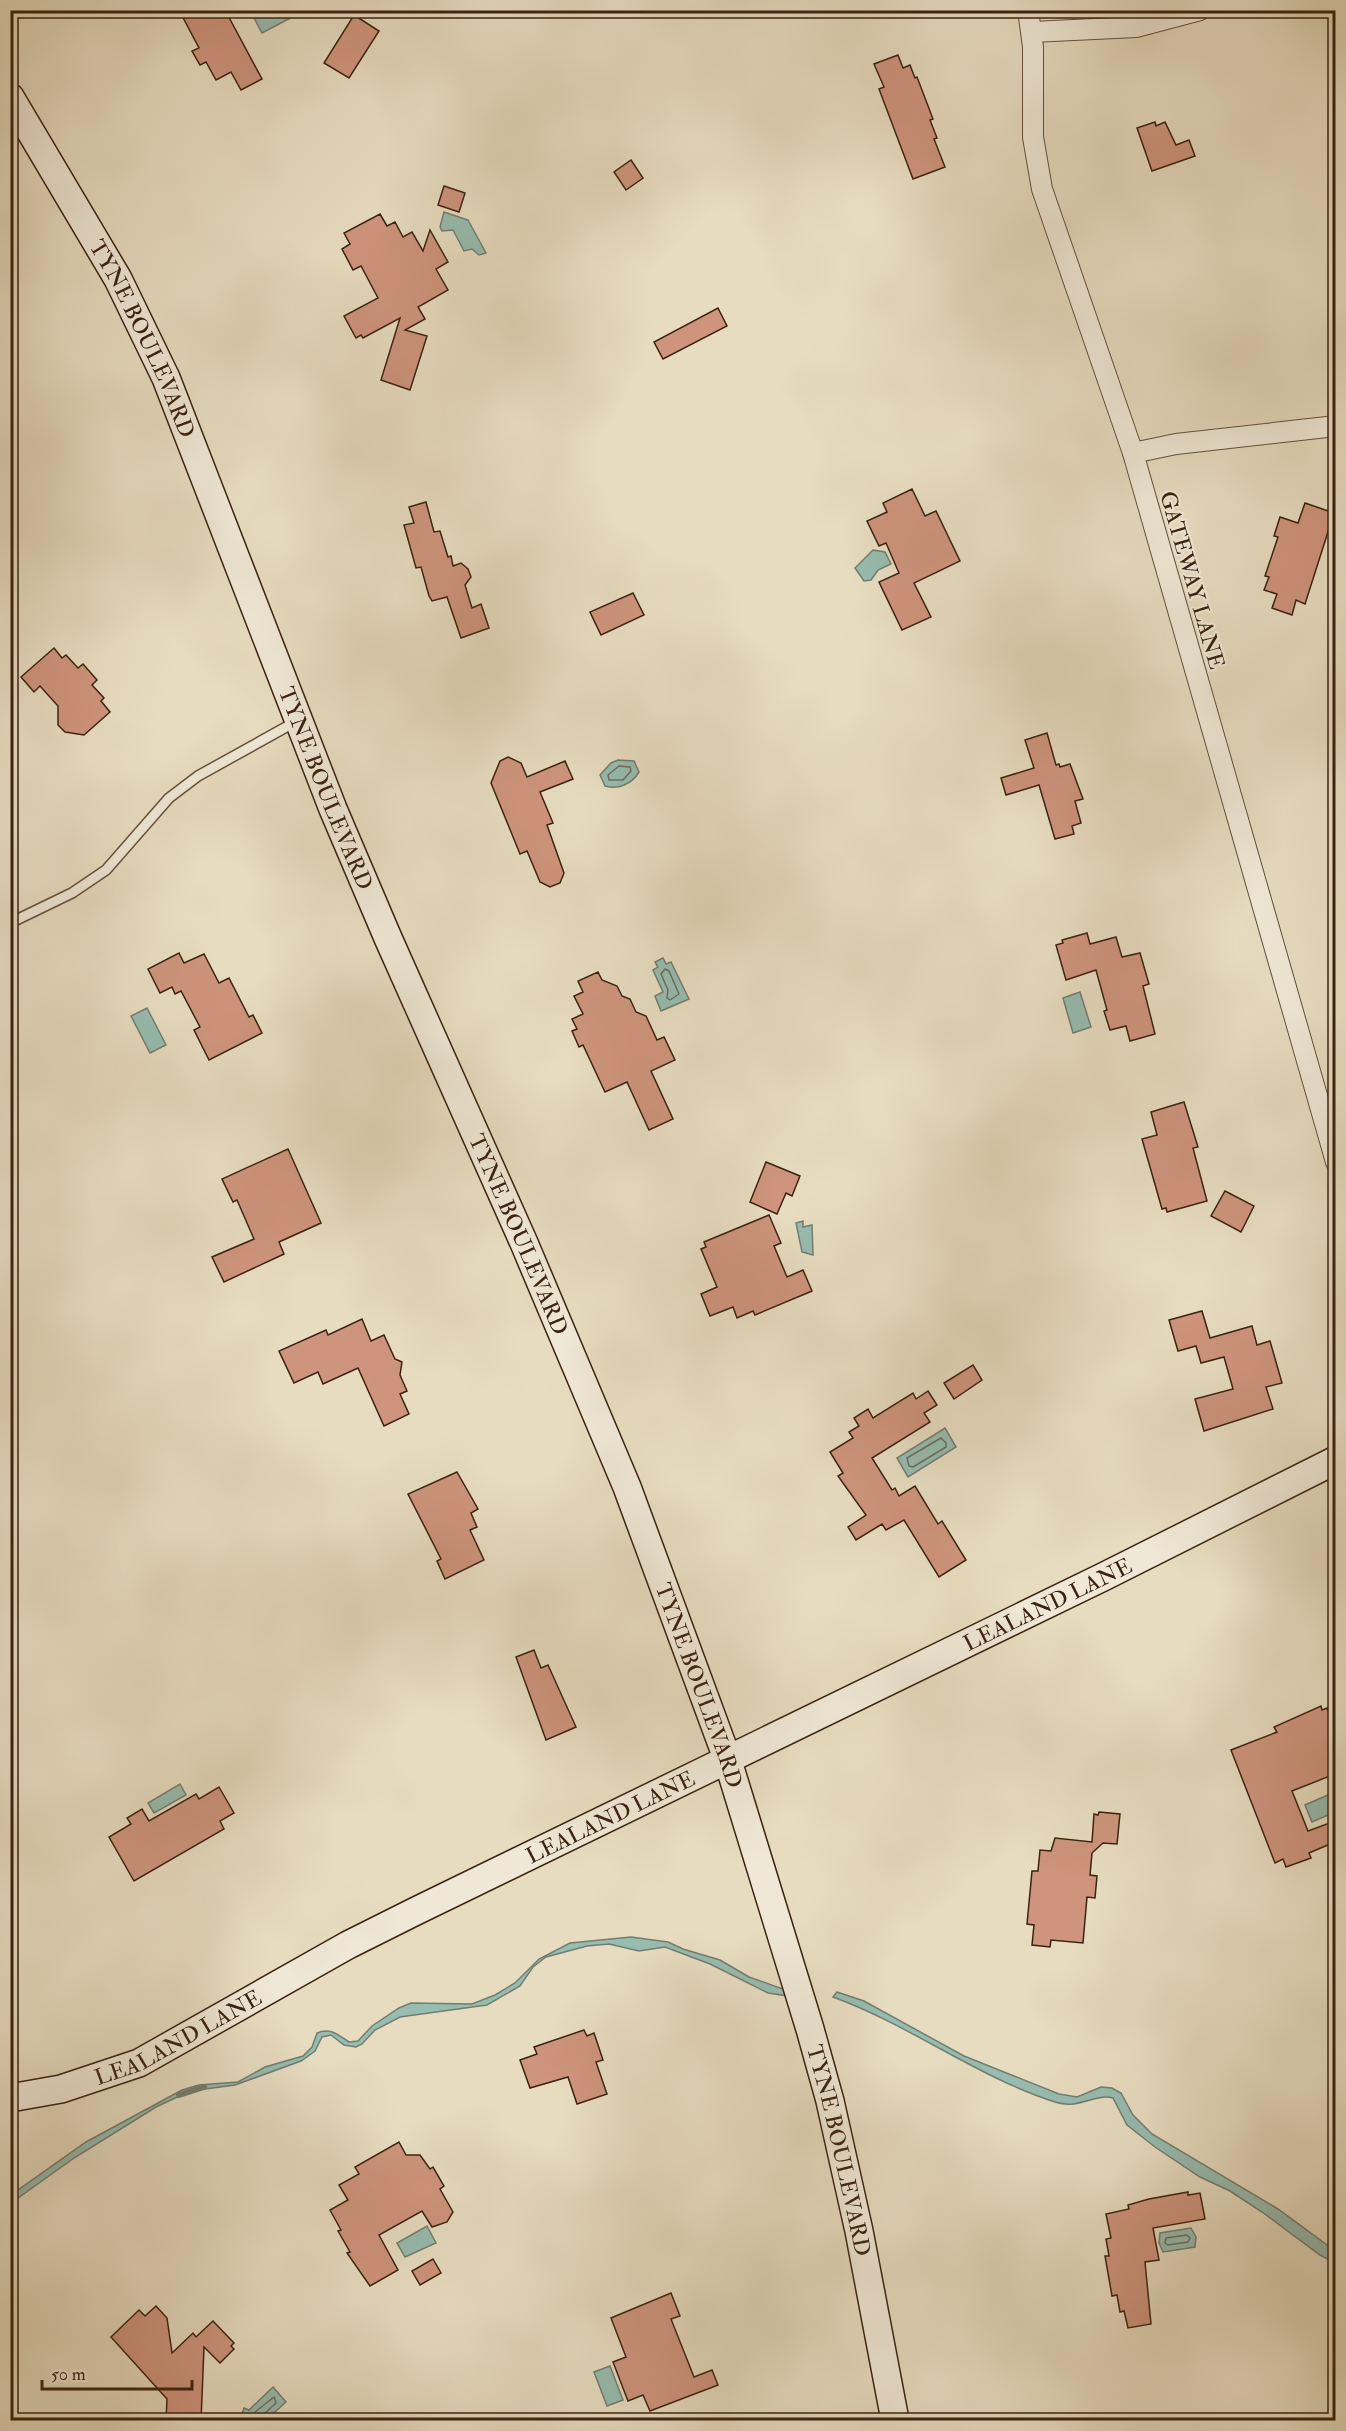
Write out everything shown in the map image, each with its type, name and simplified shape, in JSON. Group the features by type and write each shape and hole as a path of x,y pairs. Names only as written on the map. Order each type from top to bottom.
{"street":[{"name":"GATEWAY LANE","path":"1028,10 1032,32 1032,119 1038,173 1056,235 1133,453 1335,1162"},
{"path":"1032,32 1136,27 1200,10"},
{"name":"TYNE BOULEVARD","path":"10,97 93,234 145,331 194,442 299,720 388,938 524,1243 615,1458 726,1758 830,2101 860,2231 895,2421"},
{"path":"1133,453 1176,444 1335,426"},
{"name":"LEALAND LANE","path":"10,2098 72,2086 139,2063 348,1945 726,1758 1103,1577 1335,1460"}],"lane":[{"path":"10,923 72,893 99,875 169,798 198,776 299,720"}],"water":[{"path":"262,11 298,11 300,13 262,33 253,16"},
{"path":"444,212 468,220 486,253 479,255 472,249 464,251 453,230 442,231 440,227"},
{"path":"873,550 885,552 891,564 878,570 871,580 864,581 855,568"},
{"path":"618,760 634,761 639,772 633,780 624,785 605,786 600,775 611,763"},
{"path":"663,958 666,964 671,962 689,999 661,1011 655,996 663,992 653,970 658,967 655,962"},
{"path":"1080,992 1091,1027 1073,1033 1063,998"},
{"path":"147,1008 166,1045 150,1053 131,1016"},
{"path":"803,1221 803,1227 812,1225 813,1255 802,1252 796,1223"},
{"path":"945,1428 956,1447 908,1477 897,1458"},
{"path":"180,1784 186,1795 154,1813 148,1803"},
{"path":"1335,1792 1335,1812 1312,1822 1305,1805"},
{"path":"631,1937 668,1942 720,1960 749,1977 786,1990 788,1996 768,1993 710,1964 665,1947 639,1951 609,1944 587,1946 546,1957 533,1967 520,1986 487,2005 400,2017 375,2030 356,2047 344,2045 331,2035 322,2037 315,2051 301,2061 235,2085 190,2091 156,2107 74,2158 11,2203 11,2195 86,2142 182,2090 199,2085 238,2082 265,2067 303,2056 312,2047 317,2033 322,2031 334,2033 349,2042 358,2041 372,2026 411,2003 472,2004 495,1995 515,1983 539,1959 570,1943"},
{"path":"837,1992 864,2001 964,2056 1059,2094 1077,2097 1101,2087 1112,2088 1121,2093 1133,2115 1152,2134 1278,2209 1335,2251 1335,2263 1320,2255 1230,2191 1200,2177 1155,2147 1127,2125 1113,2098 1106,2097 1064,2104 1026,2091 998,2079 889,2022 833,1997"},
{"path":"427,2226 436,2243 405,2257 397,2243"},
{"path":"1191,2228 1196,2237 1195,2247 1163,2252 1159,2243 1160,2233"},
{"path":"610,2366 623,2400 607,2406 594,2372"},
{"path":"273,2387 286,2402 266,2420 252,2420 242,2414 244,2408 249,2410"}],"building":[{"path":"179,10 225,10 262,79 241,90 231,72 216,80 206,62 200,65 192,51 199,48"},
{"path":"354,15 379,31 349,78 324,63"},
{"path":"898,55 903,68 910,65 915,78 917,77 933,119 930,120 937,138 934,139 945,167 913,179 879,89 884,87 874,64"},
{"path":"1155,122 1156,126 1165,122 1176,145 1189,140 1195,156 1152,171 1137,128"},
{"path":"631,160 643,178 626,190 614,172"},
{"path":"444,186 465,193 459,212 438,205"},
{"path":"380,214 387,226 395,222 403,237 412,232 423,251 430,230 448,262 436,269 448,290 418,307 425,319 405,330 427,336 410,390 381,380 400,318 363,338 361,335 356,338 344,316 378,298 361,266 353,270 342,249 350,244 344,233"},
{"path":"718,308 727,326 663,359 654,342"},
{"path":"912,489 925,516 936,511 960,561 914,583 931,617 902,630 879,582 899,573 886,543 879,546 867,521 887,512 883,503"},
{"path":"426,502 434,532 440,531 453,566 461,563 468,569 471,577 465,585 472,608 481,604 489,628 461,638 447,597 432,601 429,596 421,567 416,568 404,525 414,523 409,507"},
{"path":"1305,503 1334,513 1305,604 1296,600 1292,615 1272,608 1277,594 1264,590 1269,577 1265,576 1278,537 1274,536 1280,517 1298,523"},
{"path":"633,593 644,615 601,635 590,612"},
{"path":"54,648 62,658 66,655 78,668 83,664 97,680 92,685 104,698 101,701 110,712 84,735 65,732 58,725 58,706 40,686 34,692 21,677"},
{"path":"1047,733 1056,765 1059,764 1060,767 1070,764 1083,799 1075,801 1081,823 1072,826 1074,834 1055,839 1039,785 1006,795 1001,778 1034,768 1025,740"},
{"path":"508,757 521,763 527,777 565,761 573,779 540,792 553,823 547,825 564,873 560,883 550,887 540,882 527,851 520,854 491,783 500,761"},
{"path":"1087,933 1090,944 1116,937 1122,957 1140,953 1149,984 1143,986 1155,1034 1130,1041 1126,1026 1110,1030 1096,970 1066,980 1056,945 1063,943 1062,940"},
{"path":"179,953 184,963 204,954 219,983 229,978 249,1017 253,1015 262,1033 209,1060 194,1030 200,1027 181,991 175,994 172,987 160,993 148,969"},
{"path":"598,972 602,980 617,986 622,996 630,999 636,1012 646,1016 657,1040 664,1037 675,1060 651,1071 673,1119 649,1130 627,1082 605,1092 583,1045 579,1047 572,1031 577,1029 572,1019 583,1014 574,996 583,992 578,981"},
{"path":"1184,1102 1198,1147 1193,1148 1207,1201 1167,1212 1166,1208 1162,1209 1142,1139 1157,1135 1151,1112"},
{"path":"288,1149 321,1223 279,1242 284,1254 224,1282 212,1257 254,1239 237,1200 233,1202 222,1179"},
{"path":"766,1162 800,1176 792,1196 786,1193 777,1214 750,1202"},
{"path":"1225,1191 1254,1206 1241,1232 1211,1216"},
{"path":"769,1215 781,1243 774,1246 787,1277 803,1270 812,1291 755,1315 753,1311 737,1318 733,1307 710,1316 701,1294 717,1287 701,1249 706,1247 704,1242"},
{"path":"1202,1311 1210,1338 1252,1326 1257,1345 1270,1341 1282,1383 1266,1387 1273,1409 1204,1431 1195,1399 1233,1389 1224,1357 1201,1363 1196,1346 1178,1351 1169,1320"},
{"path":"362,1319 371,1341 384,1335 395,1359 402,1362 400,1375 407,1391 400,1394 409,1414 384,1426 358,1368 323,1384 318,1372 294,1383 279,1351 326,1330 328,1335"},
{"path":"973,1365 982,1380 954,1399 944,1383"},
{"path":"928,1391 937,1405 924,1413 930,1422 872,1458 892,1490 895,1488 899,1496 915,1486 938,1524 942,1521 966,1560 939,1577 904,1520 886,1530 882,1524 856,1540 848,1527 866,1515 838,1476 843,1473 830,1452 853,1438 849,1432 859,1426 854,1418 868,1409 873,1418 913,1393 916,1399"},
{"path":"457,1472 478,1509 471,1513 477,1527 470,1530 484,1560 445,1579 437,1561 441,1559 408,1494"},
{"path":"534,1650 541,1668 548,1665 576,1727 546,1740 516,1657"},
{"path":"1321,1706 1322,1710 1327,1708 1335,1731 1335,1774 1292,1791 1308,1831 1335,1821 1335,1842 1309,1853 1311,1858 1286,1867 1283,1859 1275,1863 1231,1750 1277,1732 1274,1727"},
{"path":"219,1787 234,1813 220,1821 224,1829 134,1881 109,1837 131,1824 127,1818 142,1809 149,1821 196,1794 199,1799"},
{"path":"1099,1812 1120,1814 1117,1844 1103,1843 1092,1853 1090,1875 1097,1876 1095,1898 1087,1897 1083,1943 1051,1940 1050,1947 1032,1945 1034,1925 1027,1924 1032,1871 1038,1871 1040,1850 1051,1851 1055,1838 1092,1842 1094,1814 1098,1815"},
{"path":"584,2030 587,2036 594,2033 603,2060 596,2062 607,2094 577,2104 568,2077 530,2088 520,2060 537,2054 534,2047"},
{"path":"399,2142 406,2155 420,2155 430,2169 433,2167 444,2186 440,2189 453,2212 447,2222 432,2227 422,2211 379,2235 398,2270 370,2286 347,2253 350,2252 338,2231 341,2230 330,2210 348,2200 339,2185 359,2174 355,2167"},
{"path":"1188,2192 1188,2195 1200,2193 1205,2219 1153,2228 1159,2260 1145,2262 1151,2324 1128,2328 1124,2311 1120,2312 1117,2295 1112,2296 1105,2256 1109,2256 1106,2239 1111,2238 1106,2214 1129,2209 1128,2205 1149,2199"},
{"path":"433,2259 441,2273 420,2285 412,2271"},
{"path":"671,2293 680,2316 671,2319 694,2377 712,2370 718,2385 650,2411 643,2395 628,2401 613,2362 626,2357 611,2318"},
{"path":"156,2306 167,2318 172,2353 193,2333 196,2337 213,2321 234,2343 231,2346 234,2349 220,2363 204,2347 201,2421 166,2421 167,2399 111,2337 139,2310 145,2316"}],"waterway":[{"path":"179,2095 204,2087"}]}
